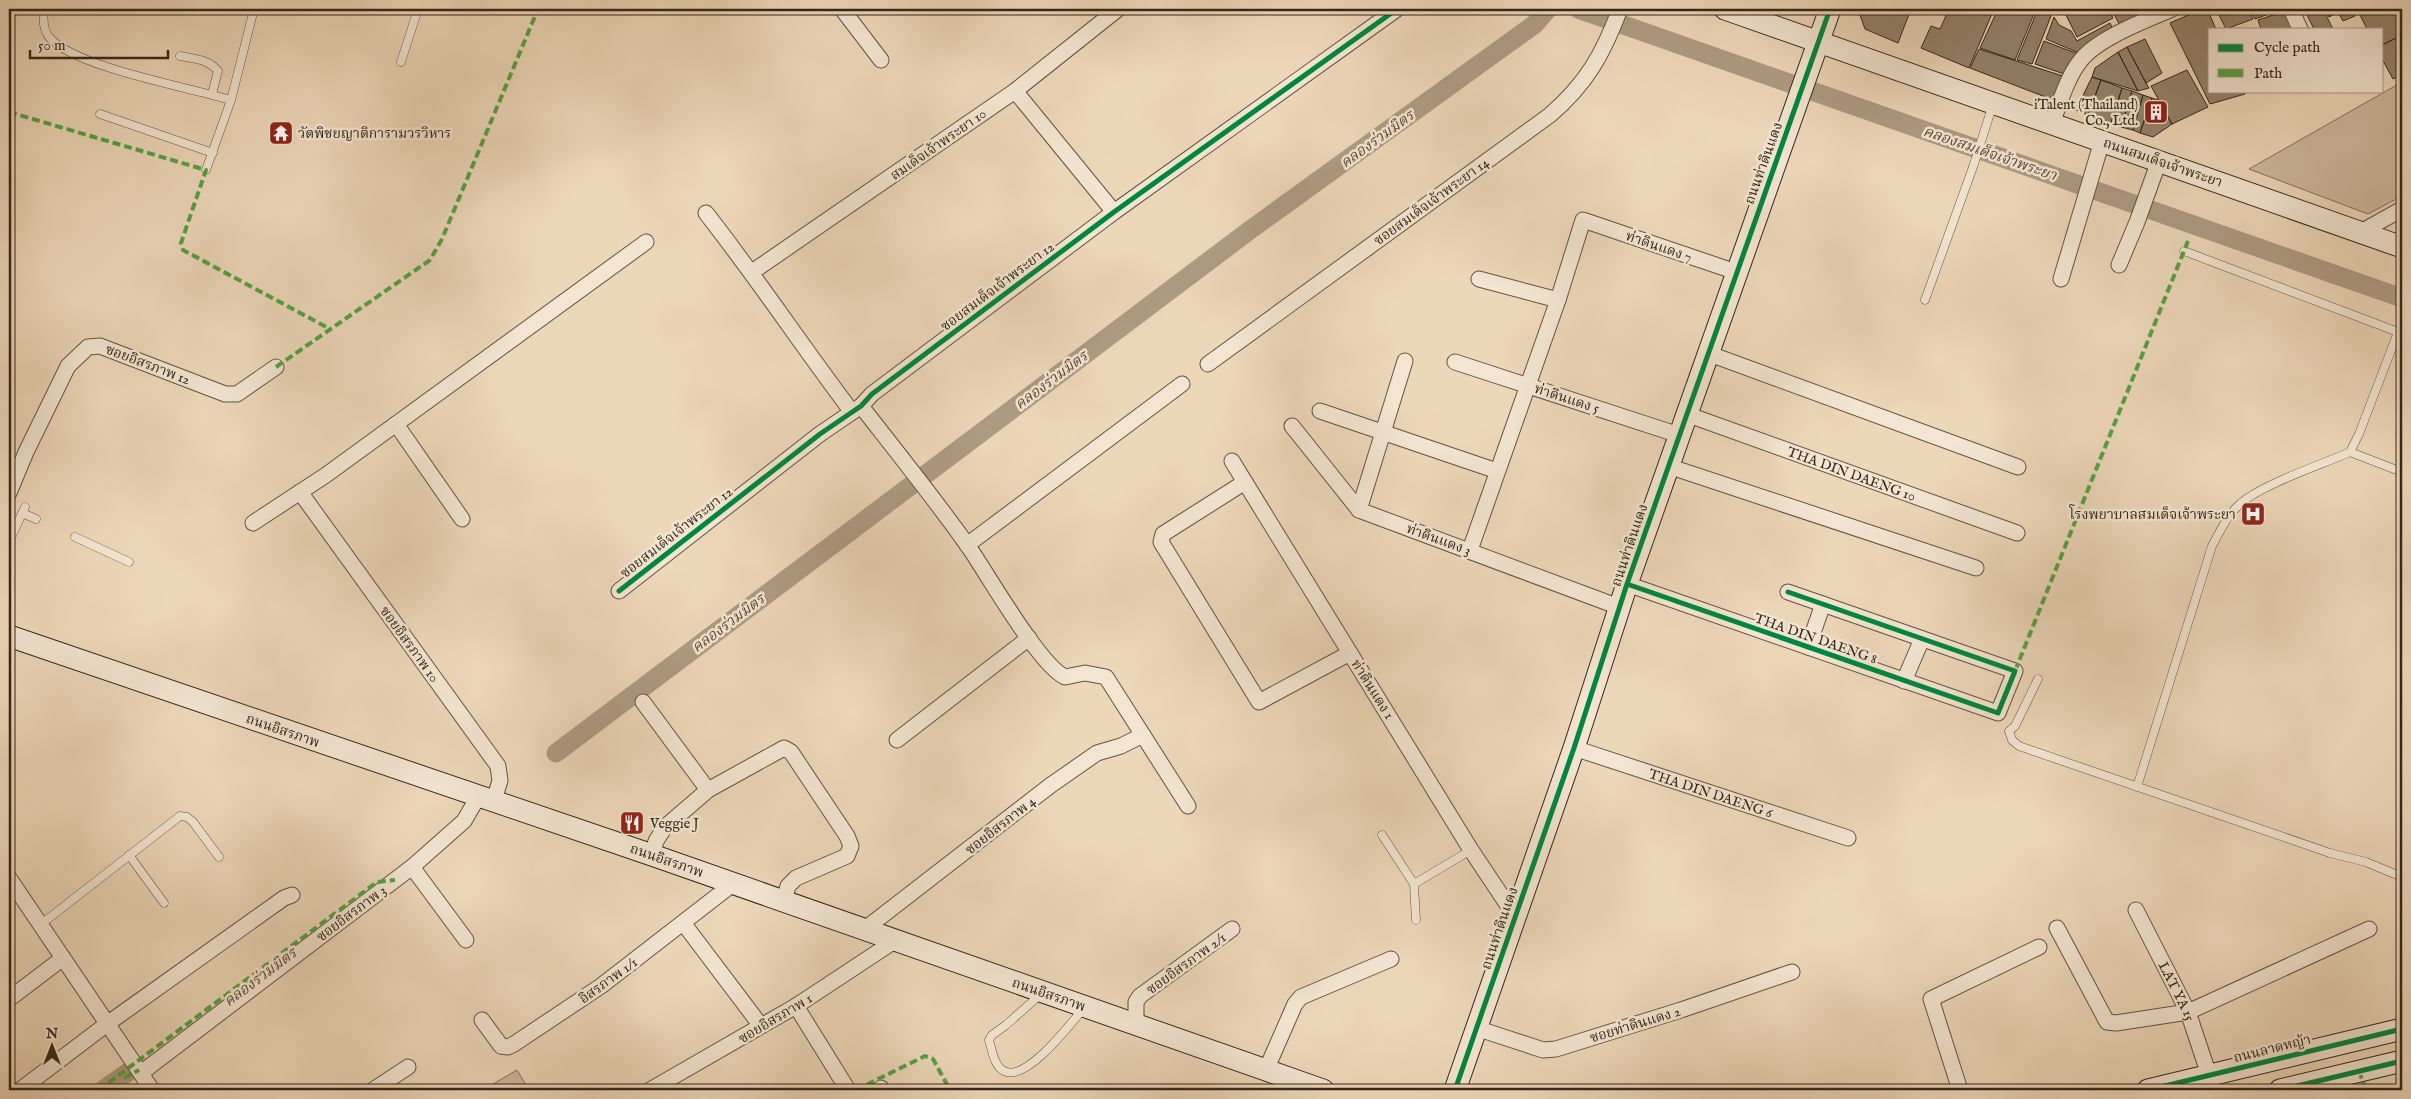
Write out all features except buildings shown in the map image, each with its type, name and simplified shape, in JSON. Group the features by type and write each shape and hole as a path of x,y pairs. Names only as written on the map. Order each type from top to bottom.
{"main road":[{"name":"ถนนสมเด็จเจ้าพระยา","path":"1725,9 2402,247"},
{"name":"ถนนท่าดินแดง","path":"1455,1090 1574,748 1619,607 1707,353 1830,9"},
{"name":"ถนนอิสรภาพ","path":"9,636 652,854 1323,1090"},
{"name":"ถนนลาดหญ้า","path":"2148,1090 2402,1029"},
{"path":"2280,1090 2402,1061"}],"street":[{"path":"842,9 882,60"},
{"name":"สมเด็จเจ้าพระยา 10","path":"752,272 1015,91 1118,9"},
{"name":"ซอยสมเด็จเจ้าพระยา 12","path":"619,590 856,409 872,394 1114,212 1397,9"},
{"name":"ซอยสมเด็จเจ้าพระยา 14","path":"1208,364 1550,115 1571,96 1588,76 1612,30 1620,9"},
{"path":"2052,124 2065,90 2081,59 2112,36 2172,9"},
{"path":"2291,9 2300,28"},
{"path":"1015,91 1114,212"},
{"path":"2061,279 2102,141"},
{"path":"2119,265 2137,222 2158,161"},
{"path":"2362,232 2402,209"},
{"path":"706,213 752,272 799,343 918,480 967,545 1029,638 1060,675 1065,677 1085,673 1106,677 1188,806"},
{"name":"ท่าดินแดง 7","path":"1558,300 1583,220 1736,272"},
{"path":"253,523 396,424 646,242"},
{"path":"1470,550 1558,300 1479,279"},
{"name":"ซอยอิสรภาพ 12","path":"9,493 26,452 68,366 88,347 100,346 225,394 237,394 276,366"},
{"path":"1707,353 2018,467"},
{"path":"1359,510 1405,361"},
{"name":"ท่าดินแดง 5","path":"1454,362 1679,435"},
{"path":"967,545 1182,384"},
{"path":"1320,410 1497,470"},
{"name":"THA DIN DAENG 10","path":"1686,414 2017,533"},
{"path":"396,424 462,519"},
{"path":"1292,426 1359,510"},
{"name":"ท่าดินแดง 1","path":"1232,461 1471,850 1515,916"},
{"path":"1668,466 1976,568"},
{"path":"1245,482 1163,534 1161,542 1259,702 1350,653"},
{"name":"ซอยอิสรภาพ 10","path":"300,492 498,766 500,782 486,799"},
{"name":"ท่าดินแดง 3","path":"1359,510 1619,607"},
{"name":"THA DIN DAENG 8","path":"1627,584 1998,713 2014,672 1922,639"},
{"path":"1788,592 1922,639 1904,680"},
{"path":"1808,647 1822,604"},
{"path":"897,740 1029,638"},
{"path":"643,702 708,790"},
{"name":"ซอยอิสรภาพ 4","path":"865,929 1051,785 1097,753 1121,746 1142,734"},
{"path":"652,854 656,841 665,827 708,790 779,749 784,748 791,752 847,836 851,846 847,856 796,878 788,886 784,901"},
{"name":"THA DIN DAENG 6","path":"1574,748 1848,838"},
{"name":"ซอยอิสรภาพ 3","path":"141,1073 412,867 486,799"},
{"path":"412,867 466,940"},
{"path":"9,880 152,1090"},
{"name":"อิสรภาพ 1/1","path":"482,1020 501,1046 508,1047 585,997 684,924 734,883"},
{"path":"20,1090 107,1024 284,898 292,896"},
{"name":"LAT YA 15","path":"2136,910 2188,1012 2210,1075"},
{"path":"684,924 762,1026"},
{"path":"2058,928 2107,1022 2116,1023 2188,1012 2370,929"},
{"name":"ซอยอิสรภาพ 2/1","path":"1136,1025 1136,1002 1140,996 1232,929"},
{"name":"ซอยอิสรภาพ 1","path":"650,1090 796,1006 896,940"},
{"path":"1960,1090 1931,998 2039,947"},
{"path":"9,999 63,958"},
{"path":"1266,1070 1295,1004 1301,997 1391,959"},
{"name":"ซอยท่าดินแดง 2","path":"1476,1028 1542,1050 1556,1048 1681,1010 1792,972"},
{"path":"796,1006 848,1090"},
{"path":"373,1090 408,1067"}],"lane":[{"path":"44,9 46,32 61,48 87,60 231,100"},
{"path":"206,170 231,100 254,9"},
{"path":"402,62 418,9"},
{"path":"180,56 207,61 213,65 218,71 212,94"},
{"path":"1925,300 1973,167 1993,104"},
{"path":"100,114 213,153"},
{"path":"2137,787 2212,546 2224,524 2240,504 2273,485 2350,452 2400,332 2184,251"},
{"path":"2350,452 2402,472"},
{"path":"9,542 24,510 36,519"},
{"path":"9,522 17,526"},
{"path":"75,537 129,562"},
{"path":"2038,679 2015,726 2010,732 2012,740 2019,746 2330,853 2366,862 2402,877"},
{"path":"40,924 180,816 187,817 193,822 219,857"},
{"path":"1382,835 1414,884 1416,920"},
{"path":"1414,884 1471,850"},
{"path":"130,855 164,903"},
{"path":"1043,992 992,1035 989,1040 997,1066 1004,1072 1014,1073 1038,1059 1085,1007"}],"shaded area":[{"path":"2402,82 2402,196 2368,214 2249,169"},
{"path":"517,1070 529,1090 483,1090"}],"waterway":[{"name":"คลองร่วมมิตร","path":"556,753 1250,230 1535,24 1548,9"},
{"name":"คลองสมเด็จเจ้าพระยา","path":"1578,9 2402,298"},
{"path":"103,1090 131,1070"}],"marked path":[{"path":"276,367 430,260 442,239 538,9"},
{"path":"9,112 206,170 181,243 183,250 330,329"},
{"path":"2015,671 2188,241"},
{"path":"99,1090 377,882 395,880"},
{"path":"856,1090 925,1056 933,1059 950,1090"},
{"path":"124,1078 139,1070"},
{"path":"2359,1071 2366,1090"}],"cycle path":[{"path":"619,591 820,434 861,406 872,394 1114,212 1397,9"},
{"path":"1455,1090 1574,748 1627,584 1830,9"},
{"path":"1627,584 1998,713 2015,671 1788,592"},
{"path":"2148,1090 2402,1029"},
{"path":"2280,1090 2402,1061"}],"place":[{"name":"iTalent (Thailand) Co., Ltd.","path":"2156,112"},
{"name":"วัดพิชยญาติการามวรวิหาร","path":"281,133"},
{"name":"โรงพยาบาลสมเด็จเจ้าพระยา","path":"2253,514"},
{"name":"Veggie J","path":"632,823"}]}
